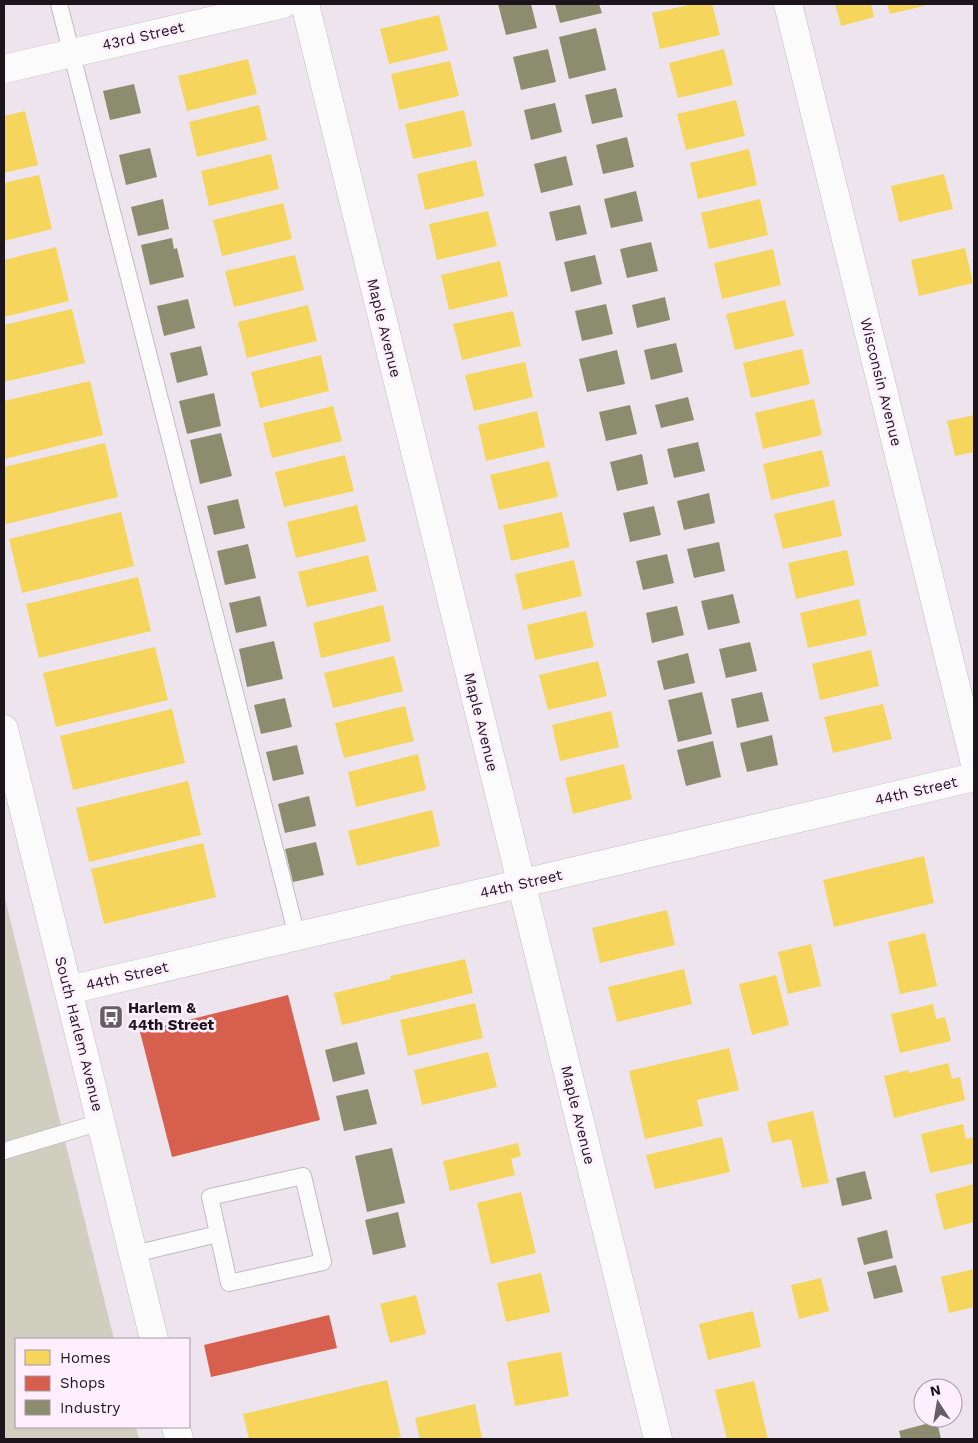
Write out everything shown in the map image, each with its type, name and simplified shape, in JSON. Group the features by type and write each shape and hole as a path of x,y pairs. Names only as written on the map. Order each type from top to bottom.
{"street":[{"name":"43rd Street","path":"4,69 283,4"},
{"name":"Maple Avenue","path":"305,4 658,1439"},
{"name":"Wisconsin Avenue","path":"788,4 974,760"},
{"name":"South Harlem Avenue","path":"4,728 154,1338"},
{"name":"44th Street","path":"69,990 974,777"}],"lane":[{"path":"59,4 297,936"},
{"path":"4,1151 101,1122"},
{"path":"303,1176 323,1262 229,1284 218,1234 210,1197 303,1176"},
{"path":"134,1254 218,1234"}],"shaded area":[{"path":"4,895 114,1338 15,1338 15,1428 136,1428 139,1439 4,1439"}],"building: Homes":[{"path":"694,4 712,4 720,35 660,49 652,13"},
{"path":"835,4 871,4 874,17 841,26"},
{"path":"887,4 923,4 924,6 890,14"},
{"path":"439,15 448,50 389,64 380,29"},
{"path":"724,49 733,85 678,98 669,63"},
{"path":"248,59 257,94 187,111 178,76"},
{"path":"450,61 459,96 399,110 391,74"},
{"path":"736,100 745,136 686,150 677,114"},
{"path":"259,105 267,140 197,157 189,122"},
{"path":"464,110 472,146 413,159 405,124"},
{"path":"25,111 38,165 4,173 4,116"},
{"path":"749,149 757,185 698,199 690,163"},
{"path":"271,154 279,189 209,206 201,171"},
{"path":"476,160 484,196 425,210 417,174"},
{"path":"944,174 953,209 899,222 891,186"},
{"path":"39,175 52,229 4,241 4,183"},
{"path":"760,199 768,235 709,249 701,213"},
{"path":"283,203 292,239 222,256 213,220"},
{"path":"488,211 497,246 437,260 429,224"},
{"path":"56,247 69,301 4,317 4,260"},
{"path":"965,248 973,283 919,296 911,260"},
{"path":"773,249 781,285 722,299 714,263"},
{"path":"295,255 304,290 234,307 225,271"},
{"path":"500,261 508,296 449,310 441,275"},
{"path":"785,300 794,336 735,350 726,314"},
{"path":"308,305 317,341 247,358 238,322"},
{"path":"72,309 85,363 4,382 4,325"},
{"path":"513,311 521,346 462,360 453,324"},
{"path":"802,349 810,384 751,398 743,363"},
{"path":"321,355 329,391 260,408 251,372"},
{"path":"525,362 533,397 474,411 465,375"},
{"path":"90,381 103,435 4,459 4,401"},
{"path":"814,399 822,435 763,449 755,413"},
{"path":"333,406 342,441 272,458 263,423"},
{"path":"537,411 545,447 486,461 478,425"},
{"path":"974,415 974,452 955,456 947,421"},
{"path":"105,443 118,497 6,524 4,515 4,467"},
{"path":"822,450 830,486 771,500 763,464"},
{"path":"345,455 354,491 284,507 275,472"},
{"path":"549,461 558,497 499,510 490,475"},
{"path":"834,500 842,536 783,549 774,514"},
{"path":"357,505 366,541 296,558 287,522"},
{"path":"121,512 134,566 22,593 9,539"},
{"path":"562,512 570,547 511,561 503,525"},
{"path":"847,550 855,585 796,599 788,563"},
{"path":"368,555 377,591 307,607 298,572"},
{"path":"574,560 582,596 523,610 515,574"},
{"path":"138,577 151,631 39,658 26,604"},
{"path":"859,599 867,635 808,648 800,613"},
{"path":"383,605 391,641 321,658 313,623"},
{"path":"586,611 594,647 535,660 527,625"},
{"path":"155,647 168,700 56,727 43,673"},
{"path":"871,650 879,686 820,700 812,664"},
{"path":"394,656 403,691 333,708 324,673"},
{"path":"598,661 607,696 548,710 539,675"},
{"path":"883,704 892,739 833,753 824,717"},
{"path":"405,706 414,741 344,758 335,723"},
{"path":"172,709 185,763 73,790 60,736"},
{"path":"611,711 619,747 560,761 552,725"},
{"path":"418,754 426,790 356,807 348,772"},
{"path":"624,764 632,799 573,814 565,778"},
{"path":"188,781 201,835 89,862 76,808"},
{"path":"432,810 440,846 357,866 348,831"},
{"path":"203,843 216,897 104,924 91,869"},
{"path":"924,856 934,903 834,927 823,880"},
{"path":"667,910 675,945 600,963 592,928"},
{"path":"925,933 937,986 900,994 888,942"},
{"path":"811,944 821,986 788,994 778,952"},
{"path":"465,959 473,993 342,1025 334,993 391,979 390,976"},
{"path":"684,969 692,1004 617,1022 608,987"},
{"path":"776,975 789,1025 752,1035 739,984"},
{"path":"475,1003 483,1038 408,1056 400,1020"},
{"path":"933,1004 936,1019 945,1017 951,1041 900,1053 891,1014"},
{"path":"729,1048 739,1090 697,1100 703,1126 645,1139 629,1071"},
{"path":"488,1052 497,1087 422,1105 414,1070"},
{"path":"948,1063 952,1079 960,1077 965,1100 894,1118 884,1076 908,1070 909,1073"},
{"path":"813,1111 829,1183 802,1188 791,1139 772,1143 767,1122"},
{"path":"963,1124 966,1139 974,1137 974,1163 930,1173 921,1134"},
{"path":"722,1137 730,1172 655,1189 646,1155"},
{"path":"518,1143 521,1156 511,1159 515,1175 450,1191 443,1161"},
{"path":"974,1184 974,1222 944,1230 935,1194"},
{"path":"521,1192 536,1253 491,1264 477,1203"},
{"path":"974,1269 974,1307 949,1313 941,1277"},
{"path":"541,1273 550,1312 506,1322 497,1283"},
{"path":"821,1278 829,1311 799,1319 791,1285"},
{"path":"416,1295 426,1334 390,1343 380,1304"},
{"path":"753,1311 761,1347 708,1360 699,1324"},
{"path":"561,1352 569,1396 515,1406 507,1362"},
{"path":"387,1380 401,1437 389,1439 249,1439 243,1414"},
{"path":"754,1381 768,1439 727,1439 715,1390"},
{"path":"475,1404 482,1438 420,1439 415,1418"}],"building: Shops":[{"path":"288,995 320,1120 172,1157 140,1032"},
{"path":"329,1315 337,1348 211,1377 204,1345"}],"building: Industry":[{"path":"498,4 531,4 537,28 506,35"},
{"path":"555,4 599,4 602,13 560,23"},
{"path":"596,28 606,70 569,79 559,37"},
{"path":"548,49 556,82 521,90 513,57"},
{"path":"134,84 141,113 110,120 103,91"},
{"path":"616,88 623,117 592,124 585,95"},
{"path":"555,103 562,132 531,140 524,110"},
{"path":"627,137 634,167 603,174 596,145"},
{"path":"150,148 157,177 126,185 119,155"},
{"path":"566,156 573,185 541,193 534,164"},
{"path":"636,191 643,221 611,228 604,199"},
{"path":"163,199 169,229 138,236 131,207"},
{"path":"580,205 587,234 556,241 549,212"},
{"path":"172,238 174,249 177,248 184,277 150,285 141,245"},
{"path":"651,242 658,271 627,278 620,249"},
{"path":"595,255 602,284 571,292 564,262"},
{"path":"665,297 670,320 637,328 632,305"},
{"path":"188,299 195,328 164,336 157,306"},
{"path":"606,304 613,334 582,341 575,311"},
{"path":"676,343 683,372 651,380 644,350"},
{"path":"201,346 208,375 177,383 170,353"},
{"path":"617,350 625,384 587,392 579,359"},
{"path":"214,393 221,426 187,434 179,401"},
{"path":"688,397 694,420 661,428 655,405"},
{"path":"630,405 637,434 606,441 599,412"},
{"path":"221,433 232,476 200,484 190,440"},
{"path":"698,442 705,471 674,478 667,449"},
{"path":"642,454 648,484 617,491 610,462"},
{"path":"709,493 715,523 684,530 677,501"},
{"path":"238,499 245,528 214,535 207,506"},
{"path":"654,506 661,535 630,542 623,513"},
{"path":"719,542 725,571 694,578 687,549"},
{"path":"248,544 256,578 225,585 217,551"},
{"path":"667,554 674,583 643,590 636,561"},
{"path":"733,594 740,623 708,630 701,601"},
{"path":"260,596 267,626 236,633 229,603"},
{"path":"677,606 684,635 652,643 646,613"},
{"path":"274,641 283,679 247,687 239,649"},
{"path":"750,642 757,671 726,678 719,649"},
{"path":"688,653 695,683 664,690 657,661"},
{"path":"702,692 712,734 678,742 668,700"},
{"path":"762,692 769,721 737,728 731,699"},
{"path":"285,698 292,727 261,734 254,705"},
{"path":"772,735 778,765 747,772 740,743"},
{"path":"713,741 721,777 686,786 677,750"},
{"path":"297,745 304,774 273,781 266,752"},
{"path":"309,796 316,826 285,833 278,804"},
{"path":"316,842 324,875 293,882 285,849"},
{"path":"357,1042 365,1074 333,1082 325,1050"},
{"path":"368,1089 377,1124 344,1131 336,1096"},
{"path":"392,1148 405,1203 367,1212 355,1156"},
{"path":"865,1171 872,1199 842,1206 836,1178"},
{"path":"398,1212 406,1247 373,1255 365,1220"},
{"path":"887,1230 893,1258 864,1265 857,1238"},
{"path":"896,1265 903,1292 874,1299 867,1272"},
{"path":"913,1427 939,1428 941,1439 901,1439 899,1431"}],"place":[{"name":"Harlem & 44th Street","path":"111,1017"}]}
